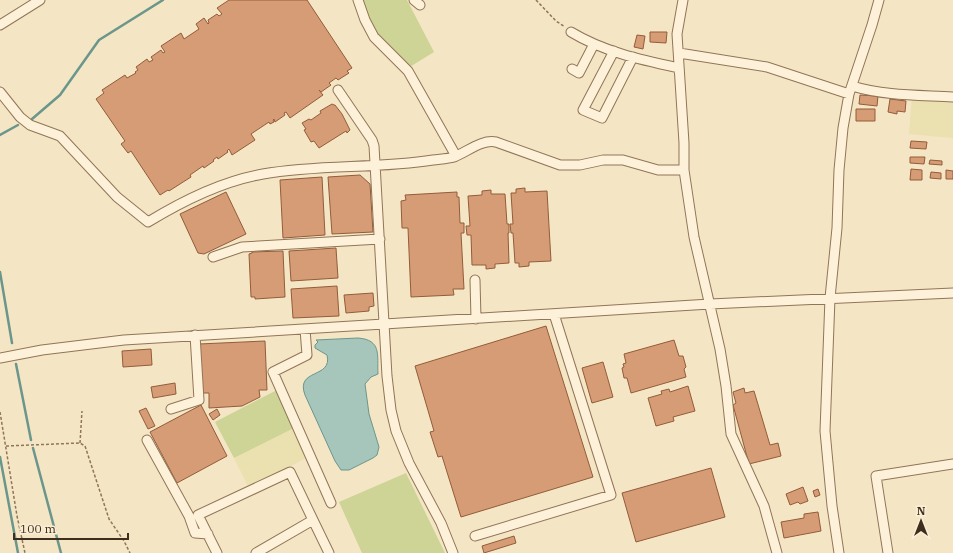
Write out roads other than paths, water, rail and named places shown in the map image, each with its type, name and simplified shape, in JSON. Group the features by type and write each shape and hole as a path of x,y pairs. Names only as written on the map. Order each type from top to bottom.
{"street":[{"path":"0,25 40,0"},
{"path":"358,0 365,20 374,37 408,71 456,156"},
{"path":"683,0 677,34 684,143 684,170 694,237 724,372 731,434 764,506 777,553"},
{"path":"839,553 832,506 825,431 830,298 837,228 843,128 850,90 879,0"},
{"path":"571,32 594,44 614,51 679,68"},
{"path":"572,69 579,73 594,44"},
{"path":"614,51 584,110 602,118 633,57"},
{"path":"679,53 767,67 850,90 867,90 887,94 953,97"},
{"path":"338,90 372,140 374,146 384,324 391,410 396,431 409,463 441,523 454,553"},
{"path":"0,92 20,117 30,124 60,136 117,197 148,222 210,189 256,176 301,169 420,163 456,156 485,142 492,141 560,165 580,165 603,160 623,160 658,170 684,170"},
{"path":"213,257 242,247 380,239"},
{"path":"475,280 476,319"},
{"path":"0,358 42,350 124,340 195,335 710,304 953,293"},
{"path":"475,536 611,495 554,314"},
{"path":"305,329 307,355 273,372 332,503"},
{"path":"171,409 200,400 195,335"},
{"path":"147,440 189,516 195,533 208,534"},
{"path":"888,553 876,476 953,464"},
{"path":"217,553 198,515 290,472 329,553"},
{"path":"256,553 313,520"}],"water":[{"path":"366,339 375,345 378,355 378,374 371,377 365,384 369,414 379,447 377,455 373,458 349,470 341,470 335,461 305,395 303,387 305,381 309,377 325,368 327,363 327,355 315,348 315,345 318,342 316,340"}],"waterway":[{"path":"32,119 60,95 99,40 163,0"},
{"path":"0,135 18,125"},
{"path":"0,272 12,343"},
{"path":"16,364 31,440"},
{"path":"33,448 61,553"},
{"path":"0,457 18,553"}]}
